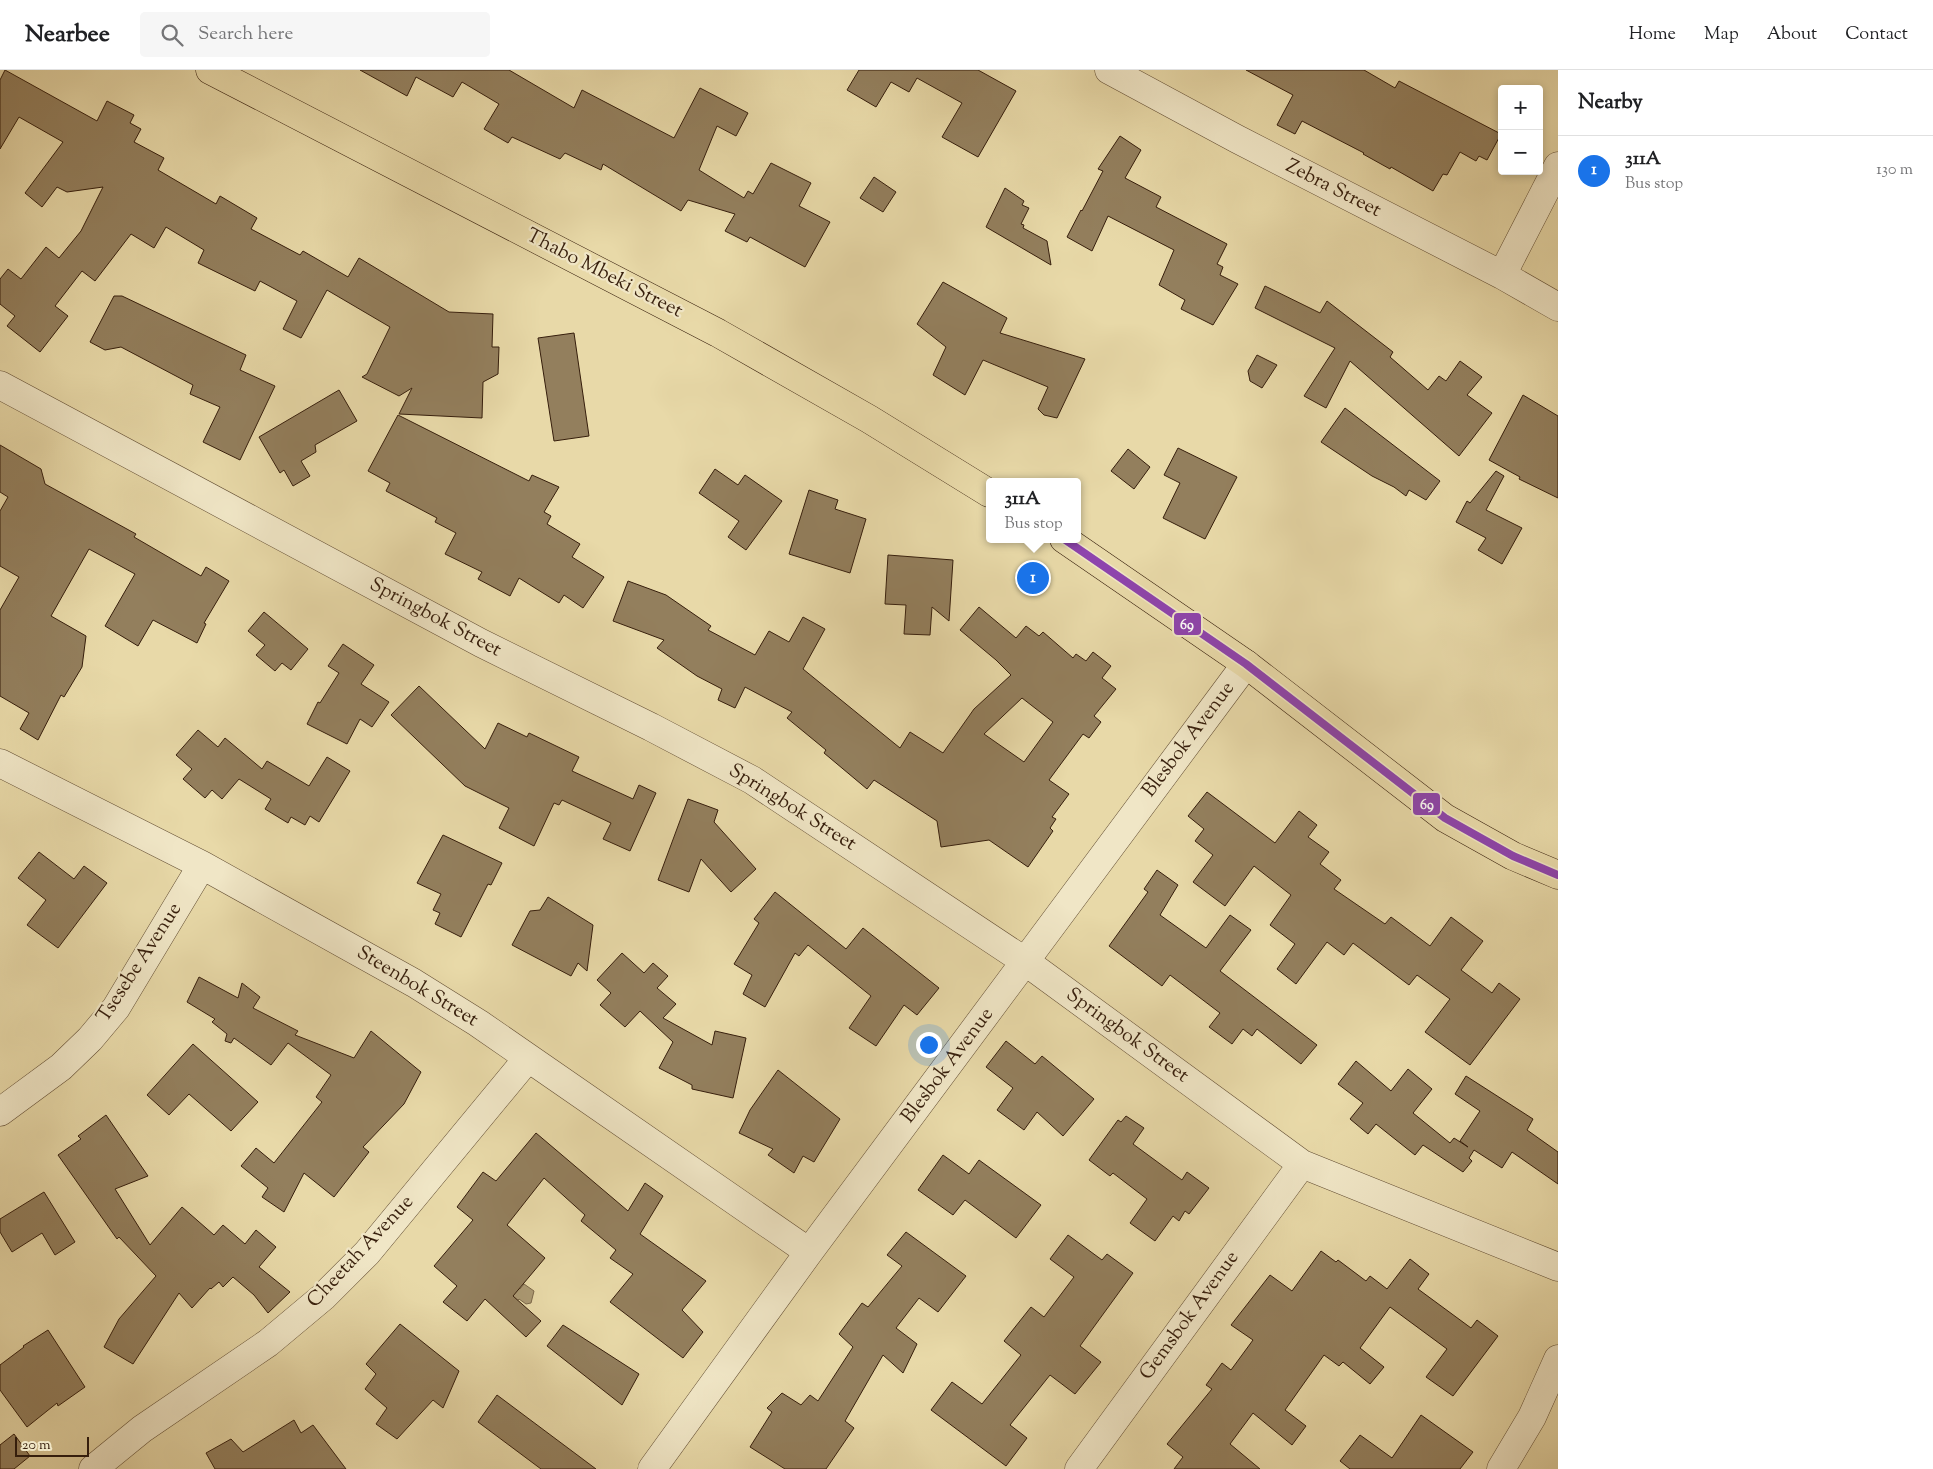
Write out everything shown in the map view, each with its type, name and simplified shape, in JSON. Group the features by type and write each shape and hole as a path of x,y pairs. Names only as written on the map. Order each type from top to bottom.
{"main road":[{"name":"Thabo Mbeki Street","path":"210,70 718,333 869,419 986,490"},
{"path":"1070,543 1246,664 1445,818 1513,856 1558,875"}],"street":[{"name":"Zebra Street","path":"1109,70 1237,139 1502,275 1558,307"},
{"path":"1502,275 1558,166"},
{"name":"Springbok Street","path":"0,385 481,643 651,727 752,780 1026,962 1302,1164 1558,1268"},
{"name":"Blesbok Avenue","path":"652,1469 809,1252 1246,664"},
{"name":"Steenbok Street","path":"0,764 202,865 414,983 478,1023 809,1252"},
{"name":"Tsesebe Avenue","path":"0,1112 60,1067 90,1039 116,1008 202,865"},
{"name":"Cheetah Avenue","path":"93,1469 142,1429 268,1343 334,1286 367,1253 528,1058"},
{"name":"Gemsbok Avenue","path":"1079,1469 1302,1164"},
{"path":"1501,1469 1532,1417 1558,1359"}],"shaded area":[{"path":"508,1281 520,1289 524,1284 534,1291 531,1303 526,1304 519,1299 507,1312"}],"building":[{"path":"5,70 97,121 107,101 134,115 130,123 141,129 134,142 164,158 158,170 216,204 220,196 257,218 251,229 300,255 303,251 348,277 359,258 449,312 493,314 492,347 499,347 498,374 483,382 482,418 399,414 412,388 399,396 362,377 367,374 390,327 327,290 301,338 283,329 297,301 260,281 255,291 198,263 204,250 166,227 154,248 131,234 95,281 82,271 55,306 68,316 40,352 7,326 15,316 0,304 0,279 8,269 21,279 46,247 59,258 81,231 103,187 67,192 57,187 42,207 25,193 63,142 19,117 0,149 0,80"},
{"path":"360,70 509,70 574,108 582,90 674,138 700,88 748,113 736,136 717,126 699,170 744,198 748,191 753,194 771,163 811,183 799,206 830,222 805,267 750,237 747,242 725,231 735,214 688,200 681,211 603,164 601,170 565,153 560,159 512,137 508,143 484,129 499,104 462,82 453,97 416,77 407,96"},
{"path":"859,70 978,70 1016,91 978,157 942,137 962,103 917,78 909,92 891,82 876,107 847,90"},
{"path":"1246,70 1364,70 1395,88 1399,81 1498,132 1498,140 1487,160 1479,156 1476,161 1460,152 1447,175 1443,174 1433,191 1302,121 1295,134 1277,125 1293,95"},
{"path":"1120,136 1141,150 1125,178 1161,197 1156,207 1227,244 1217,264 1223,267 1220,275 1238,284 1213,325 1181,309 1185,300 1159,285 1174,250 1108,216 1092,251 1067,237 1103,171 1098,169"},
{"path":"874,177 896,192 883,212 860,198"},
{"path":"1005,188 1024,201 1022,205 1029,208 1021,224 1024,225 1023,228 1047,241 1051,265 986,227"},
{"path":"943,282 1007,318 1000,333 1085,359 1057,418 1044,415 1038,409 1048,387 983,360 965,395 933,375 946,347 917,324"},
{"path":"1265,286 1320,313 1327,301 1393,352 1390,357 1428,390 1439,376 1446,381 1460,361 1482,377 1467,395 1492,413 1459,456 1350,361 1326,408 1304,396 1335,348 1255,308"},
{"path":"114,296 122,296 246,355 240,370 275,386 240,460 203,442 220,407 190,394 193,385 121,347 105,350 90,342"},
{"path":"574,333 589,436 554,441 538,338"},
{"path":"1257,355 1277,365 1262,388 1250,381 1248,371"},
{"path":"339,390 357,421 315,445 316,452 301,461 310,476 293,486 284,470 280,473 259,437"},
{"path":"1523,395 1558,416 1558,498 1519,479 1520,477 1489,460"},
{"path":"1345,408 1440,481 1426,500 1409,490 1406,496 1321,442"},
{"path":"398,415 529,481 532,475 559,487 544,512 551,516 547,524 580,544 572,557 604,577 583,608 564,595 559,603 519,578 510,596 478,579 482,572 445,554 456,533 435,522 437,518 386,491 390,483 368,471"},
{"path":"0,445 41,469 45,484 136,534 134,537 201,576 206,567 229,581 204,623 206,624 197,643 153,620 138,646 105,626 135,574 89,549 51,616 86,636 82,667 64,697 61,695 38,740 20,729 29,713 0,696 0,610 19,577 0,566 0,511 8,497 0,492"},
{"path":"1178,448 1237,477 1205,539 1163,518 1180,483 1164,475"},
{"path":"1128,449 1150,467 1134,489 1111,471"},
{"path":"715,469 738,485 745,475 782,501 746,550 728,537 739,521 699,493"},
{"path":"1496,471 1504,476 1486,510 1522,528 1502,564 1478,550 1486,538 1456,522 1467,501 1470,503"},
{"path":"809,490 838,500 835,509 866,519 850,573 789,554"},
{"path":"888,555 953,560 949,621 932,607 930,635 904,634 906,605 885,604"},
{"path":"628,581 666,595 711,626 708,630 755,655 769,631 789,642 803,617 825,629 803,669 900,748 910,732 943,753 974,709 1011,675 960,630 979,607 1016,638 1026,626 1039,636 1043,632 1073,658 1076,654 1086,661 1093,652 1111,666 1102,678 1116,689 1094,716 1101,722 1089,738 1083,734 1049,780 1069,794 1052,817 1056,819 1050,828 1053,831 1028,867 989,840 941,847 937,821 874,780 867,789 824,753 826,750 787,718 792,712 745,687 735,708 718,700 722,689 697,676 657,648 664,640 613,621","holes":["1022,698 1053,722 1024,762 984,734"]},
{"path":"264,612 308,649 291,670 282,663 275,671 256,655 265,645 248,631"},
{"path":"343,644 374,665 361,684 389,702 372,727 360,719 347,744 307,724 318,702 320,703 339,673 328,666"},
{"path":"419,686 485,749 498,723 527,737 529,733 579,757 572,771 633,799 639,785 656,793 630,851 603,839 611,823 562,800 559,805 554,803 534,846 499,828 509,808 465,786 391,715"},
{"path":"198,730 218,747 225,738 262,769 267,761 309,786 327,757 350,771 319,822 310,816 305,825 291,817 288,823 265,809 271,799 239,779 222,799 212,790 205,798 183,779 192,769 176,755"},
{"path":"1207,792 1275,843 1299,811 1317,825 1308,837 1329,852 1320,864 1341,880 1334,889 1385,924 1391,917 1430,946 1451,917 1483,941 1461,970 1492,993 1499,983 1520,999 1470,1065 1425,1032 1450,999 1417,975 1409,985 1353,943 1344,955 1327,942 1296,984 1277,969 1295,944 1270,925 1291,895 1254,866 1225,906 1193,882 1213,855 1195,841 1204,829 1188,816"},
{"path":"688,799 718,810 714,822 756,869 731,892 701,859 689,892 658,880"},
{"path":"443,835 502,863 491,885 488,884 461,937 435,924 440,913 433,910 441,894 417,883"},
{"path":"39,852 74,879 84,866 107,883 58,948 27,925 46,900 18,878"},
{"path":"1157,870 1178,885 1160,915 1206,948 1230,915 1251,930 1220,971 1317,1045 1301,1064 1257,1029 1252,1036 1243,1029 1232,1044 1209,1027 1220,1013 1170,975 1162,986 1109,946 1148,892 1144,889"},
{"path":"775,892 846,949 863,928 939,988 917,1015 904,1005 876,1046 849,1028 871,996 808,945 799,956 795,953 765,1007 743,994 752,975 734,964 759,923 754,919"},
{"path":"548,897 593,925 587,971 578,963 571,976 512,945 530,911 540,910"},
{"path":"622,953 644,973 653,963 668,976 657,988 676,1004 663,1018 712,1045 715,1031 746,1038 733,1098 692,1089 692,1085 659,1068 673,1042 640,1011 625,1027 600,1005 611,993 597,980"},
{"path":"199,977 238,998 242,983 260,997 253,1008 298,1031 295,1035 354,1058 371,1031 421,1072 404,1104 363,1147 369,1152 334,1197 304,1173 284,1212 262,1197 268,1188 241,1166 256,1148 274,1163 322,1102 316,1097 331,1075 288,1043 271,1065 234,1038 231,1043 225,1041 227,1034 212,1022 215,1019 187,1002"},
{"path":"1006,1041 1035,1064 1042,1056 1094,1099 1063,1136 1037,1112 1024,1130 997,1110 1013,1088 986,1067"},
{"path":"193,1044 258,1102 231,1131 189,1094 169,1115 147,1095"},
{"path":"1356,1061 1391,1091 1408,1069 1432,1089 1413,1113 1450,1143 1454,1138 1468,1147 1460,1141 1480,1111 1455,1094 1466,1076 1533,1119 1527,1130 1558,1152 1558,1184 1512,1152 1502,1168 1474,1150 1469,1158 1472,1161 1463,1172 1423,1145 1415,1155 1376,1124 1368,1134 1350,1119 1363,1103 1338,1084"},
{"path":"778,1070 840,1119 814,1162 803,1156 794,1173 768,1155 773,1149 739,1133 750,1110"},
{"path":"106,1115 148,1176 115,1189 150,1245 182,1207 214,1235 223,1225 245,1244 256,1230 276,1247 259,1267 290,1292 268,1313 254,1295 233,1277 223,1287 219,1282 210,1288 192,1308 179,1293 133,1364 104,1347 119,1319 156,1276 119,1237 117,1239 58,1155 81,1139 78,1136"},
{"path":"1126,1116 1144,1128 1133,1144 1182,1180 1187,1172 1209,1188 1189,1214 1185,1211 1179,1221 1173,1216 1155,1241 1130,1223 1147,1199 1113,1173 1110,1176 1089,1160 1118,1120 1121,1122"},
{"path":"536,1133 628,1211 645,1183 663,1196 640,1234 706,1281 682,1310 703,1332 683,1358 610,1302 633,1274 610,1258 616,1250 581,1221 585,1215 544,1178 507,1225 545,1258 513,1296 541,1321 526,1337 485,1299 467,1321 443,1302 457,1286 434,1266 473,1220 457,1207 483,1172 496,1181"},
{"path":"943,1155 969,1174 979,1160 1041,1205 1016,1238 965,1200 953,1215 918,1190"},
{"path":"44,1192 75,1242 55,1255 42,1233 12,1252 0,1232 0,1219"},
{"path":"906,1232 966,1276 938,1312 919,1298 896,1328 917,1344 903,1373 883,1355 845,1421 854,1428 826,1469 785,1469 750,1447 772,1412 767,1408 782,1393 801,1405 810,1395 818,1401 853,1347 839,1334 862,1303 868,1307 902,1266 887,1255"},
{"path":"1068,1235 1102,1260 1107,1254 1133,1273 1080,1346 1101,1362 1075,1394 1050,1375 1010,1425 1027,1438 1006,1466 931,1410 952,1382 982,1404 1021,1355 1004,1341 1031,1307 1044,1317 1074,1277 1050,1259"},
{"path":"1321,1251 1336,1262 1338,1260 1366,1281 1370,1276 1387,1289 1410,1259 1429,1274 1418,1289 1471,1328 1477,1320 1498,1336 1453,1396 1426,1377 1447,1349 1390,1307 1360,1348 1384,1367 1370,1384 1343,1362 1339,1366 1324,1355 1285,1410 1306,1426 1292,1445 1253,1413 1230,1444 1260,1469 1174,1469 1183,1457 1167,1444 1212,1389 1206,1385 1222,1363 1231,1370 1253,1340 1231,1325 1270,1275 1292,1291"},
{"path":"400,1324 459,1371 443,1408 433,1400 397,1439 376,1424 387,1408 365,1389 376,1374 366,1364"},
{"path":"563,1325 639,1374 622,1405 547,1346"},
{"path":"48,1330 85,1387 58,1406 57,1403 27,1427 0,1390 0,1365 23,1346"},
{"path":"497,1395 596,1469 541,1469 478,1422"},
{"path":"1421,1415 1473,1452 1460,1469 1350,1469 1340,1461 1360,1435 1392,1458"},
{"path":"294,1420 301,1433 313,1425 346,1469 215,1469 206,1453 231,1439 243,1452"},
{"path":"14,1434 30,1456 14,1469 0,1469 0,1445"}],"transit line":[{"name":"69","path":"1070,543 1246,664 1445,818 1513,856 1558,875"}],"place":[{"name":"311A","path":"1033,578"}]}
